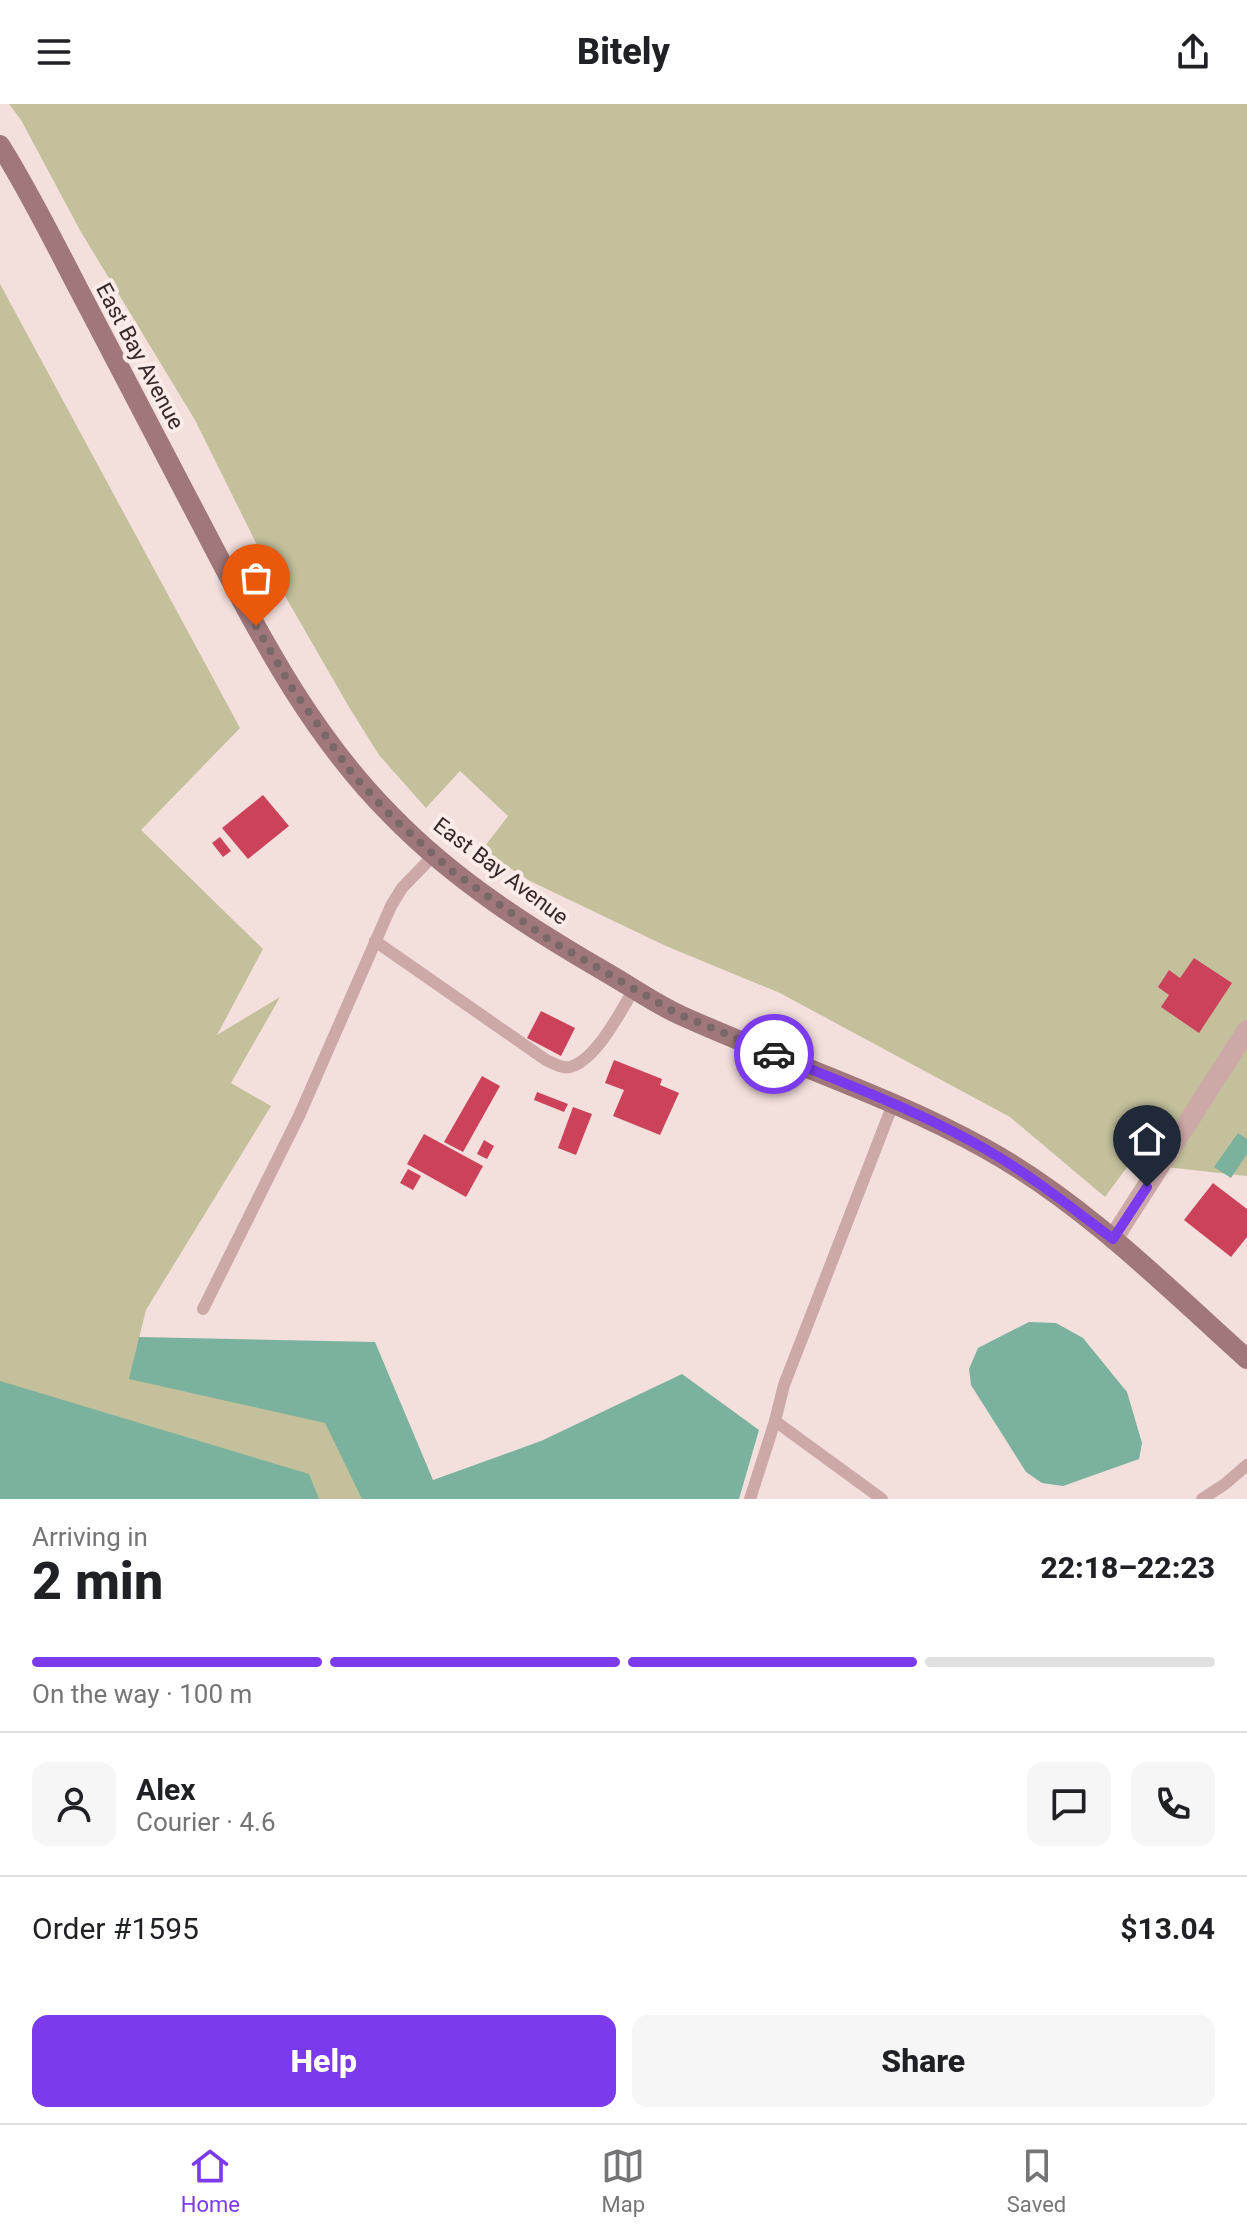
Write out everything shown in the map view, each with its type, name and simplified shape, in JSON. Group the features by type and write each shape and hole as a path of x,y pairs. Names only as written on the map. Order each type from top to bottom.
{"street":[{"name":"East Bay Avenue","path":"0,145 280,670 353,775 392,817 452,871 548,939 676,1013 893,1104 1010,1163 1113,1239 1247,1359"},
{"path":"1113,1239 1247,1030"}],"lane":[{"path":"203,1309 299,1116 391,906 402,888 434,855"},
{"path":"375,941 559,1066 568,1067 592,1051 612,1026 634,989"},
{"path":"750,1499 784,1385 893,1104"},
{"path":"775,1421 882,1499"},
{"path":"1202,1499 1247,1465"}],"shaded area":[{"path":"9,104 1247,104 1247,1176 1130,1163 1105,1197 1010,1117 780,993 666,946 530,881 482,850 508,816 460,771 426,808 379,755 349,707 266,563 195,420 81,232 21,120"},
{"path":"0,284 240,728 141,830 263,949 217,1035 280,997 231,1083 271,1106 146,1310 134,1358 307,1399 400,1499 0,1499"},
{"path":"1238,1133 1247,1139 1247,1154 1231,1178 1214,1167"},
{"path":"1029,1322 1056,1323 1083,1338 1127,1392 1142,1443 1139,1459 1063,1486 1042,1483 1026,1472 971,1385 969,1369 978,1348"},
{"path":"139,1337 375,1342 433,1480 541,1441 682,1374 759,1430 739,1499 362,1499 325,1423 129,1379"},
{"path":"0,1381 309,1474 319,1499 0,1499"}],"building":[{"path":"263,795 289,826 248,859 222,828"},
{"path":"220,837 231,851 223,857 212,843"},
{"path":"1194,958 1232,983 1199,1033 1161,1007 1169,995 1158,987 1169,970 1180,978"},
{"path":"541,1011 575,1028 561,1056 527,1038"},
{"path":"614,1060 662,1079 660,1085 679,1093 660,1135 613,1116 624,1090 605,1083"},
{"path":"482,1076 500,1086 463,1152 444,1142"},
{"path":"537,1092 568,1104 564,1112 534,1100"},
{"path":"573,1107 592,1114 576,1155 558,1148"},
{"path":"424,1134 483,1166 466,1197 407,1164"},
{"path":"484,1140 494,1146 487,1159 477,1154"},
{"path":"408,1169 421,1176 413,1190 400,1183"},
{"path":"1213,1183 1247,1209 1247,1237 1231,1257 1184,1220"}],"way so far":[{"path":"256,626 280,670 353,775 392,817 452,871 548,939 676,1013 774,1054"}],"route":[{"path":"774,1054 906,1110 985,1148 1022,1171 1113,1239 1147,1187"}]}
